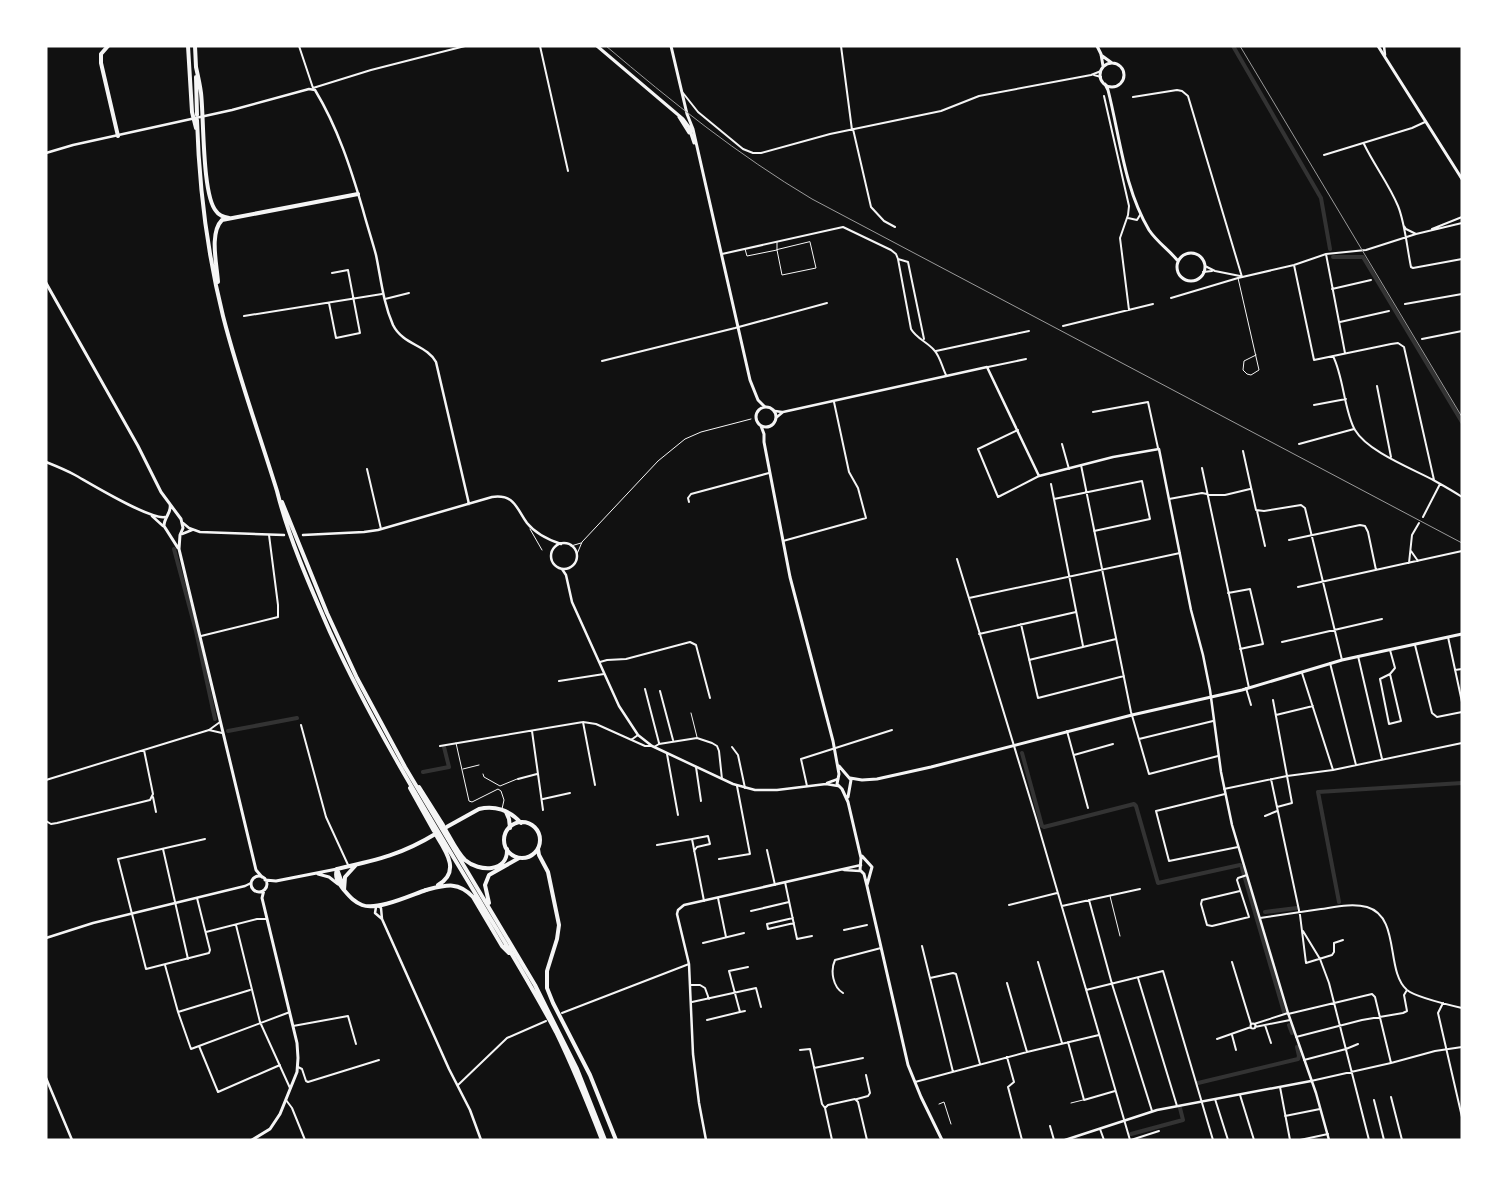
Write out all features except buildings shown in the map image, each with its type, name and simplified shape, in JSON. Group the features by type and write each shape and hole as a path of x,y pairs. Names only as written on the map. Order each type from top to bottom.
{"main road":[{"path":"108,46 101,54 101,63 118,136"},
{"path":"188,46 192,112 198,134"},
{"path":"195,46 197,115"},
{"path":"598,46 679,117 692,134"},
{"path":"671,46 683,93 686,118 698,150 750,380 758,400 759,410 756,418 764,434 790,577 838,764 838,786 842,789 848,802 861,854 862,873 867,886 906,1058 942,1140"},
{"path":"1097,46 1101,54 1103,67 1101,77 1109,94 1118,138 1140,213 1158,241 1178,261"},
{"path":"1378,46 1462,179"},
{"path":"1101,54 1112,63 1118,64 1124,72 1122,82 1109,94"},
{"path":"1103,67 1112,63"},
{"path":"196,67 201,94 207,178 211,203 219,215 229,218"},
{"path":"1105,84 1116,86"},
{"path":"679,117 686,118"},
{"path":"686,118 692,134"},
{"path":"198,120 204,214 218,291 230,340 278,491 312,579 372,708 526,970"},
{"path":"218,291 215,236 222,220 358,194"},
{"path":"1171,252 1181,256"},
{"path":"1188,253 1196,254 1202,259 1205,266 1201,276 1194,280 1185,279 1177,271 1178,261 1181,256 1188,253"},
{"path":"46,283 138,446 156,482 182,522 179,549"},
{"path":"758,400 765,407 775,411 777,417 775,423 767,428 764,434"},
{"path":"759,410 765,407"},
{"path":"761,426 767,428"},
{"path":"278,491 282,512 290,533 329,629 361,697 406,779 549,1018"},
{"path":"169,501 171,506 164,526 179,549 256,870 252,888 262,898 298,1048 298,1067 291,1090 274,1126 252,1140"},
{"path":"166,516 178,515"},
{"path":"170,536 175,537 181,534"},
{"path":"838,764 850,778 862,780 886,777 1132,715 1210,698 1358,656 1462,634"},
{"path":"838,778 846,775"},
{"path":"848,802 850,778"},
{"path":"315,874 329,877 360,905 369,907 426,890 443,882 449,871 449,856 412,795 406,779"},
{"path":"842,789 862,780"},
{"path":"414,782 446,827 463,857 469,863 478,867 492,868 499,866 506,858 505,836 510,828 521,822"},
{"path":"254,879 263,878 276,881 349,867 396,854 429,838 479,809 485,808 503,810 521,822 531,825 539,833 540,844 538,849 529,857"},
{"path":"503,810 510,819 510,828"},
{"path":"507,849 512,855 519,858"},
{"path":"538,849 548,874 560,925 558,939 547,971 547,988 590,1075 616,1140"},
{"path":"861,854 867,863 872,866 867,886"},
{"path":"542,861 529,857 519,858 489,875 486,893 490,905 517,950 604,1140"},
{"path":"861,865 867,863"},
{"path":"344,890 346,876 356,865"},
{"path":"337,869 344,890"},
{"path":"337,869 338,884"},
{"path":"256,870 263,878 265,889 262,898"},
{"path":"862,873 870,874"},
{"path":"258,892 276,881"},
{"path":"426,890 452,885 468,891 502,946 513,957"}],"street":[{"path":"299,46 313,88 316,90 332,120 348,160 376,255 382,294 394,327 401,336 411,344 425,350 436,362 469,504"},
{"path":"46,153 99,139 207,116 465,46"},
{"path":"540,46 568,171"},
{"path":"841,46 852,130 871,207 884,221 895,227"},
{"path":"1384,46 1386,59"},
{"path":"683,93 698,112 743,149 753,153 761,153 852,130 941,112 979,96 1091,75 1101,71"},
{"path":"1091,75 1101,77"},
{"path":"1133,97 1177,90 1182,91 1188,96 1242,277"},
{"path":"1104,96 1129,206 1120,238 1129,310"},
{"path":"1324,155 1414,128 1425,122"},
{"path":"1364,144 1398,207 1404,226 1412,268 1462,258"},
{"path":"1137,220 1140,213"},
{"path":"1127,217 1146,224"},
{"path":"1430,230 1462,217"},
{"path":"1171,298 1238,278 1294,265 1326,254 1360,251 1430,230 1462,223"},
{"path":"1404,226 1416,234"},
{"path":"722,254 843,227 891,250 896,254 898,260 914,335 924,340 936,351 946,376"},
{"path":"1326,254 1345,353"},
{"path":"898,260 908,262 924,340"},
{"path":"1294,265 1314,360 1392,344 1402,344 1405,350 1434,480"},
{"path":"1205,266 1215,271 1242,277"},
{"path":"328,302 336,338 360,333 348,270 332,273"},
{"path":"1203,272 1215,271"},
{"path":"1332,289 1371,280"},
{"path":"384,299 409,293"},
{"path":"244,316 382,294"},
{"path":"1405,304 1462,294"},
{"path":"602,361 828,302"},
{"path":"1063,326 1152,304"},
{"path":"1339,322 1389,310"},
{"path":"936,351 1029,331"},
{"path":"1422,339 1462,331"},
{"path":"1333,356 1338,367 1354,429 1360,436 1392,459 1434,480 1462,497"},
{"path":"775,411 783,412 817,405 1026,359"},
{"path":"988,367 1039,476"},
{"path":"1377,386 1392,459"},
{"path":"1314,405 1346,399"},
{"path":"783,541 866,518 858,488 849,472 834,401"},
{"path":"1093,412 1148,402 1191,610 1203,655 1224,789 1245,876 1260,918 1288,1014 1329,1140"},
{"path":"777,417 783,412"},
{"path":"1299,444 1354,429"},
{"path":"1018,430 978,450 998,496 1039,476 1081,465 1159,449"},
{"path":"1062,444 1069,469"},
{"path":"1243,451 1265,546"},
{"path":"46,462 73,474 111,496 158,517 166,516"},
{"path":"1081,465 1132,715 1149,774 1218,756"},
{"path":"1202,468 1251,705"},
{"path":"367,469 381,529"},
{"path":"689,502 688,498 691,494 771,473"},
{"path":"1054,499 1142,481 1150,519 1094,531"},
{"path":"1051,484 1083,646"},
{"path":"1423,516 1440,484"},
{"path":"1169,499 1202,493 1225,495 1251,489"},
{"path":"303,536 381,529 492,497 506,497 519,509 527,523 539,533 561,544 571,546 577,554 567,581"},
{"path":"1258,511 1304,505 1342,660"},
{"path":"147,512 164,526"},
{"path":"182,522 188,528 196,531"},
{"path":"1409,563 1412,535 1418,524"},
{"path":"1289,540 1360,525 1365,526 1376,570"},
{"path":"181,534 187,531 196,531 223,534 284,535"},
{"path":"200,636 278,617 269,534"},
{"path":"548,538 552,542 553,550 551,556 553,564 562,569 572,602 604,674 619,706 638,735 666,754 737,786 767,791 826,784 838,786"},
{"path":"553,550 561,544"},
{"path":"1411,551 1418,561"},
{"path":"1298,587 1462,551"},
{"path":"969,598 1102,568 1180,553"},
{"path":"956,559 1014,745 1123,1121 1130,1140 1159,1132"},
{"path":"562,569 571,567"},
{"path":"1228,593 1250,589 1263,644 1240,649"},
{"path":"980,634 1076,612"},
{"path":"1282,642 1382,619"},
{"path":"1021,624 1038,698 1124,676"},
{"path":"1448,637 1462,702"},
{"path":"1029,660 1116,639"},
{"path":"600,662 626,659 694,643 710,698"},
{"path":"1415,643 1432,713 1437,717 1462,712"},
{"path":"1390,649 1395,668 1390,674 1380,679 1389,724 1400,721 1390,674"},
{"path":"1358,656 1382,760"},
{"path":"1330,663 1356,765"},
{"path":"1455,670 1462,669"},
{"path":"1302,672 1332,770"},
{"path":"559,681 604,674"},
{"path":"645,690 659,744"},
{"path":"660,692 673,741"},
{"path":"1273,700 1292,803 1277,807"},
{"path":"1276,715 1313,706"},
{"path":"1139,739 1213,720"},
{"path":"46,780 209,730 220,722"},
{"path":"440,746 583,722 596,724 645,746 697,738 712,743 717,746 719,751 722,779"},
{"path":"583,722 595,785"},
{"path":"301,725 326,817 349,867"},
{"path":"209,730 222,733"},
{"path":"532,730 544,810"},
{"path":"807,786 801,758 892,730"},
{"path":"1067,731 1088,808"},
{"path":"631,740 638,735"},
{"path":"636,743 642,738"},
{"path":"1224,789 1287,776 1332,770 1462,743"},
{"path":"1073,755 1113,744"},
{"path":"732,747 738,755 745,788"},
{"path":"144,750 156,812"},
{"path":"666,754 678,815"},
{"path":"696,768 702,801"},
{"path":"518,779 538,774"},
{"path":"826,784 838,778"},
{"path":"1270,779 1299,912 1306,963 1332,955 1334,952 1334,942 1343,940"},
{"path":"719,859 750,854 737,786"},
{"path":"543,799 570,793"},
{"path":"1225,794 1156,811 1166,853 1169,862 1238,847"},
{"path":"46,821 51,824 57,823 148,801 153,797"},
{"path":"1264,816 1278,811"},
{"path":"657,846 708,836 710,844 697,846 694,851"},
{"path":"197,898 209,953 146,969 118,859 205,839"},
{"path":"692,839 704,900"},
{"path":"162,849 188,959"},
{"path":"767,850 775,885"},
{"path":"706,1140 695,1074 690,964 677,914 679,907 861,865"},
{"path":"840,870 862,873"},
{"path":"1240,891 1202,900 1201,904 1207,925 1212,926 1249,917 1237,880 1245,876"},
{"path":"785,882 797,939 812,936"},
{"path":"46,938 93,923 252,883"},
{"path":"245,886 252,888"},
{"path":"1061,906 1140,889"},
{"path":"1009,905 1057,893"},
{"path":"717,898 726,938"},
{"path":"1089,900 1112,984 1152,1112"},
{"path":"751,911 789,902"},
{"path":"1260,918 1354,905 1375,910 1386,927 1399,979 1406,990 1462,1008"},
{"path":"382,920 375,913 377,906 381,908 382,920 449,1069 474,1117 481,1140"},
{"path":"205,932 267,918"},
{"path":"793,918 767,924 768,929 794,923"},
{"path":"236,925 260,1022 291,1090"},
{"path":"844,930 867,925"},
{"path":"1302,929 1320,959 1335,1004 1369,1140"},
{"path":"703,943 744,934"},
{"path":"922,946 953,1072"},
{"path":"843,993 838,989 834,981 833,968 835,960 881,948"},
{"path":"1038,962 1062,1044"},
{"path":"1232,962 1252,1025"},
{"path":"562,1013 690,964"},
{"path":"165,965 178,1012 191,1048 290,1012"},
{"path":"740,1012 730,971 748,967"},
{"path":"1086,990 1163,971 1213,1140"},
{"path":"930,978 956,974 980,1065"},
{"path":"1138,978 1177,1106"},
{"path":"1007,983 1027,1052"},
{"path":"691,985 700,985 705,988 709,999"},
{"path":"692,1002 756,988 761,1007"},
{"path":"178,1012 251,990"},
{"path":"1296,1038 1362,1020 1406,1012 1404,996 1406,990"},
{"path":"1217,1039 1252,1025 1288,1014 1372,994 1375,997 1391,1063"},
{"path":"1443,1003 1438,1013 1462,1117"},
{"path":"707,1020 745,1011"},
{"path":"293,1026 348,1016 356,1044"},
{"path":"458,1085 507,1038 549,1018"},
{"path":"1252,1025 1255,1027 1290,1020"},
{"path":"1265,1025 1271,1043"},
{"path":"1232,1034 1236,1050"},
{"path":"915,1082 1099,1035"},
{"path":"1068,1042 1084,1100 1115,1091"},
{"path":"1304,1060 1358,1044"},
{"path":"199,1046 218,1092 280,1066"},
{"path":"1065,1140 1152,1112 1177,1106 1311,1081 1391,1063 1445,1048 1462,1047"},
{"path":"800,1050 810,1049 832,1140"},
{"path":"1007,1057 1014,1079 1014,1082 1008,1087 1022,1140"},
{"path":"814,1068 863,1058"},
{"path":"298,1067 302,1069 308,1082 379,1060"},
{"path":"825,1108 828,1105 868,1096 870,1094 866,1076"},
{"path":"46,1078 72,1140"},
{"path":"1280,1087 1290,1140"},
{"path":"1240,1095 1254,1140"},
{"path":"1391,1097 1402,1140"},
{"path":"1216,1099 1228,1140"},
{"path":"286,1100 292,1108 305,1140"},
{"path":"857,1100 867,1140"},
{"path":"1374,1100 1384,1140"},
{"path":"1285,1116 1320,1109"},
{"path":"1050,1126 1054,1140"},
{"path":"1100,1129 1104,1140"},
{"path":"1300,1140 1328,1134"},
{"path":"1079,1136 1080,1140"},
{"path":"1426,1140 1455,1140"}],"lane":[{"path":"745,249 746,256 777,250 810,242 816,268 782,275 777,250 777,241"},
{"path":"1238,278 1256,355 1259,370 1251,375 1247,374 1243,370 1244,361 1256,355"},
{"path":"577,554 582,542 658,462 684,439 701,432 751,420"},
{"path":"527,523 542,550"},
{"path":"571,546 582,542"},
{"path":"691,713 697,738"},
{"path":"456,742 469,801 472,802 498,790 504,796 503,810"},
{"path":"462,769 479,765"},
{"path":"483,774 484,777 500,786 518,779"},
{"path":"1110,896 1120,936"},
{"path":"1071,1103 1084,1100"},
{"path":"938,1104 944,1102 951,1124"}],"waterway":[{"path":"1233,46 1321,198 1330,249"},
{"path":"1333,257 1363,257 1462,422"},
{"path":"174,549 196,631 215,719"},
{"path":"228,731 297,718"},
{"path":"423,772 449,767 444,747"},
{"path":"1022,753 1042,826 1134,804 1158,883 1240,865"},
{"path":"1339,902 1318,792 1462,783"},
{"path":"1242,868 1284,1012"},
{"path":"1265,912 1297,908"},
{"path":"1289,1025 1292,1033"},
{"path":"1198,1083 1298,1059 1297,1047"},
{"path":"1131,1134 1183,1120 1180,1108"}],"railway":[{"path":"606,46 706,127 812,199 1462,543"},
{"path":"1240,46 1462,417"}]}
